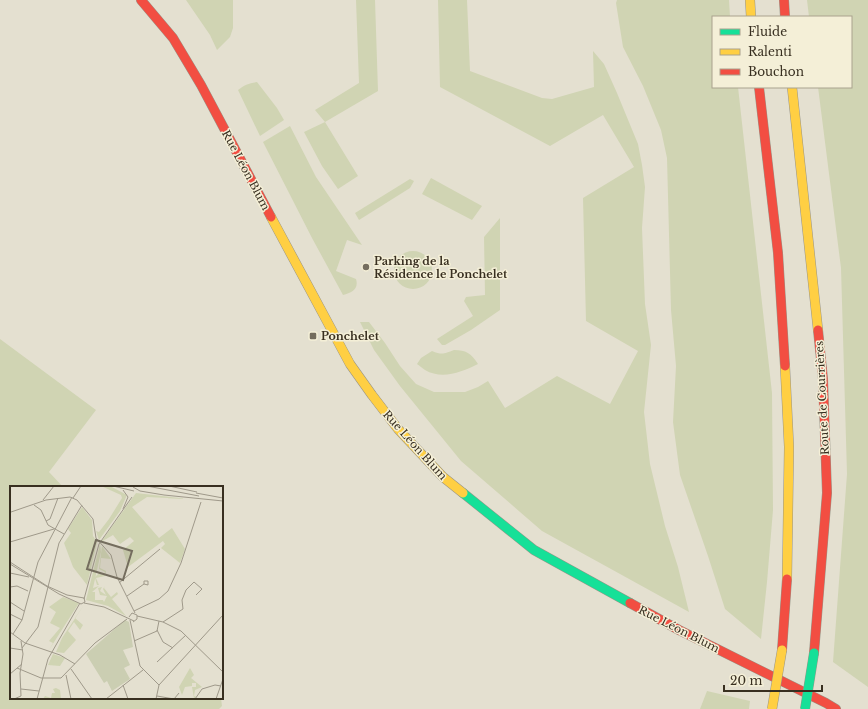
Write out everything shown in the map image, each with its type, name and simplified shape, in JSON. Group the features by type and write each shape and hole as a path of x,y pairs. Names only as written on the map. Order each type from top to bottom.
{"main road":[{"name":"Rue Léon Blum","path":"141,0 173,38 201,85 350,364 398,429 443,477 534,550 679,630 836,709"},
{"path":"750,0 752,16"},
{"path":"784,0 785,16"},
{"path":"759,88 778,253 784,334 789,447 787,580 782,650 772,709"},
{"name":"Route de Courrières","path":"792,88 823,379 827,493 814,653 805,709"}],"green space":[{"path":"186,0 233,0 233,28 230,37 217,50 210,35"},
{"path":"356,0 375,0 378,91 325,122 315,110 359,83"},
{"path":"438,0 467,0 470,71 542,98 552,99 594,87 593,51 604,64 638,144 645,187 642,228 645,304 651,345 644,412 650,464 665,526 678,567 689,612 542,531 461,461 400,386 374,350 360,322 369,322 400,366 416,384 434,392 465,392 488,381 505,408 557,376 610,404 638,351 586,321 583,198 634,167 603,115 550,146 440,87"},
{"path":"617,0 729,0 730,16 712,16 712,88 738,88 772,393 773,510 761,639 725,609 680,475 673,422 676,366 671,310 667,158 661,130 643,86 623,47 616,3"},
{"path":"807,0 868,0 868,687 833,662 847,474 841,268 818,88 852,88 852,16 809,16"},
{"path":"257,82 277,108 284,120 260,136 238,90 247,84"},
{"path":"325,122 358,176 338,189 322,166 304,132"},
{"path":"290,126 316,177 362,245 347,240 336,271 356,279 356,288 352,292 343,295 263,142"},
{"path":"431,178 482,206 472,220 422,194"},
{"path":"410,179 414,181 410,188 359,220 355,213"},
{"path":"500,218 500,310 471,330 445,345 442,345 437,339 473,316 464,301 466,297 485,295 484,237"},
{"path":"409,251 417,251 427,256 431,263 431,277 427,284 417,289 409,289 399,284 397,281 394,274 394,266 399,256 402,254"},
{"path":"0,339 96,410 49,472 62,486 10,486 10,699 221,699 222,706 219,709 0,709"},
{"path":"454,350 468,353 478,364 459,372 445,375 432,373 417,364 421,358 432,351 443,354"},
{"path":"707,691 750,701 749,709 700,709"}],"traffic: fast":[{"path":"463,493 534,550 630,603"},
{"path":"805,709 814,653"}],"traffic: slow":[{"path":"750,0 751,16"},
{"path":"792,88 818,330"},
{"path":"271,217 350,364 398,429 443,477 463,493"},
{"path":"785,366 789,447 787,579"},
{"path":"772,709 782,650"}],"traffic: jam":[{"path":"141,0 173,38 201,85 271,217"},
{"path":"784,0 785,16"},
{"path":"759,88 778,253 785,366"},
{"path":"814,653 827,493 823,379 818,330"},
{"path":"782,650 787,579"},
{"path":"630,603 679,630 836,709"}],"place":[{"name":"Parking de la Résidence le Ponchelet","path":"366,267"},
{"name":"Ponchelet","path":"313,336"}]}
